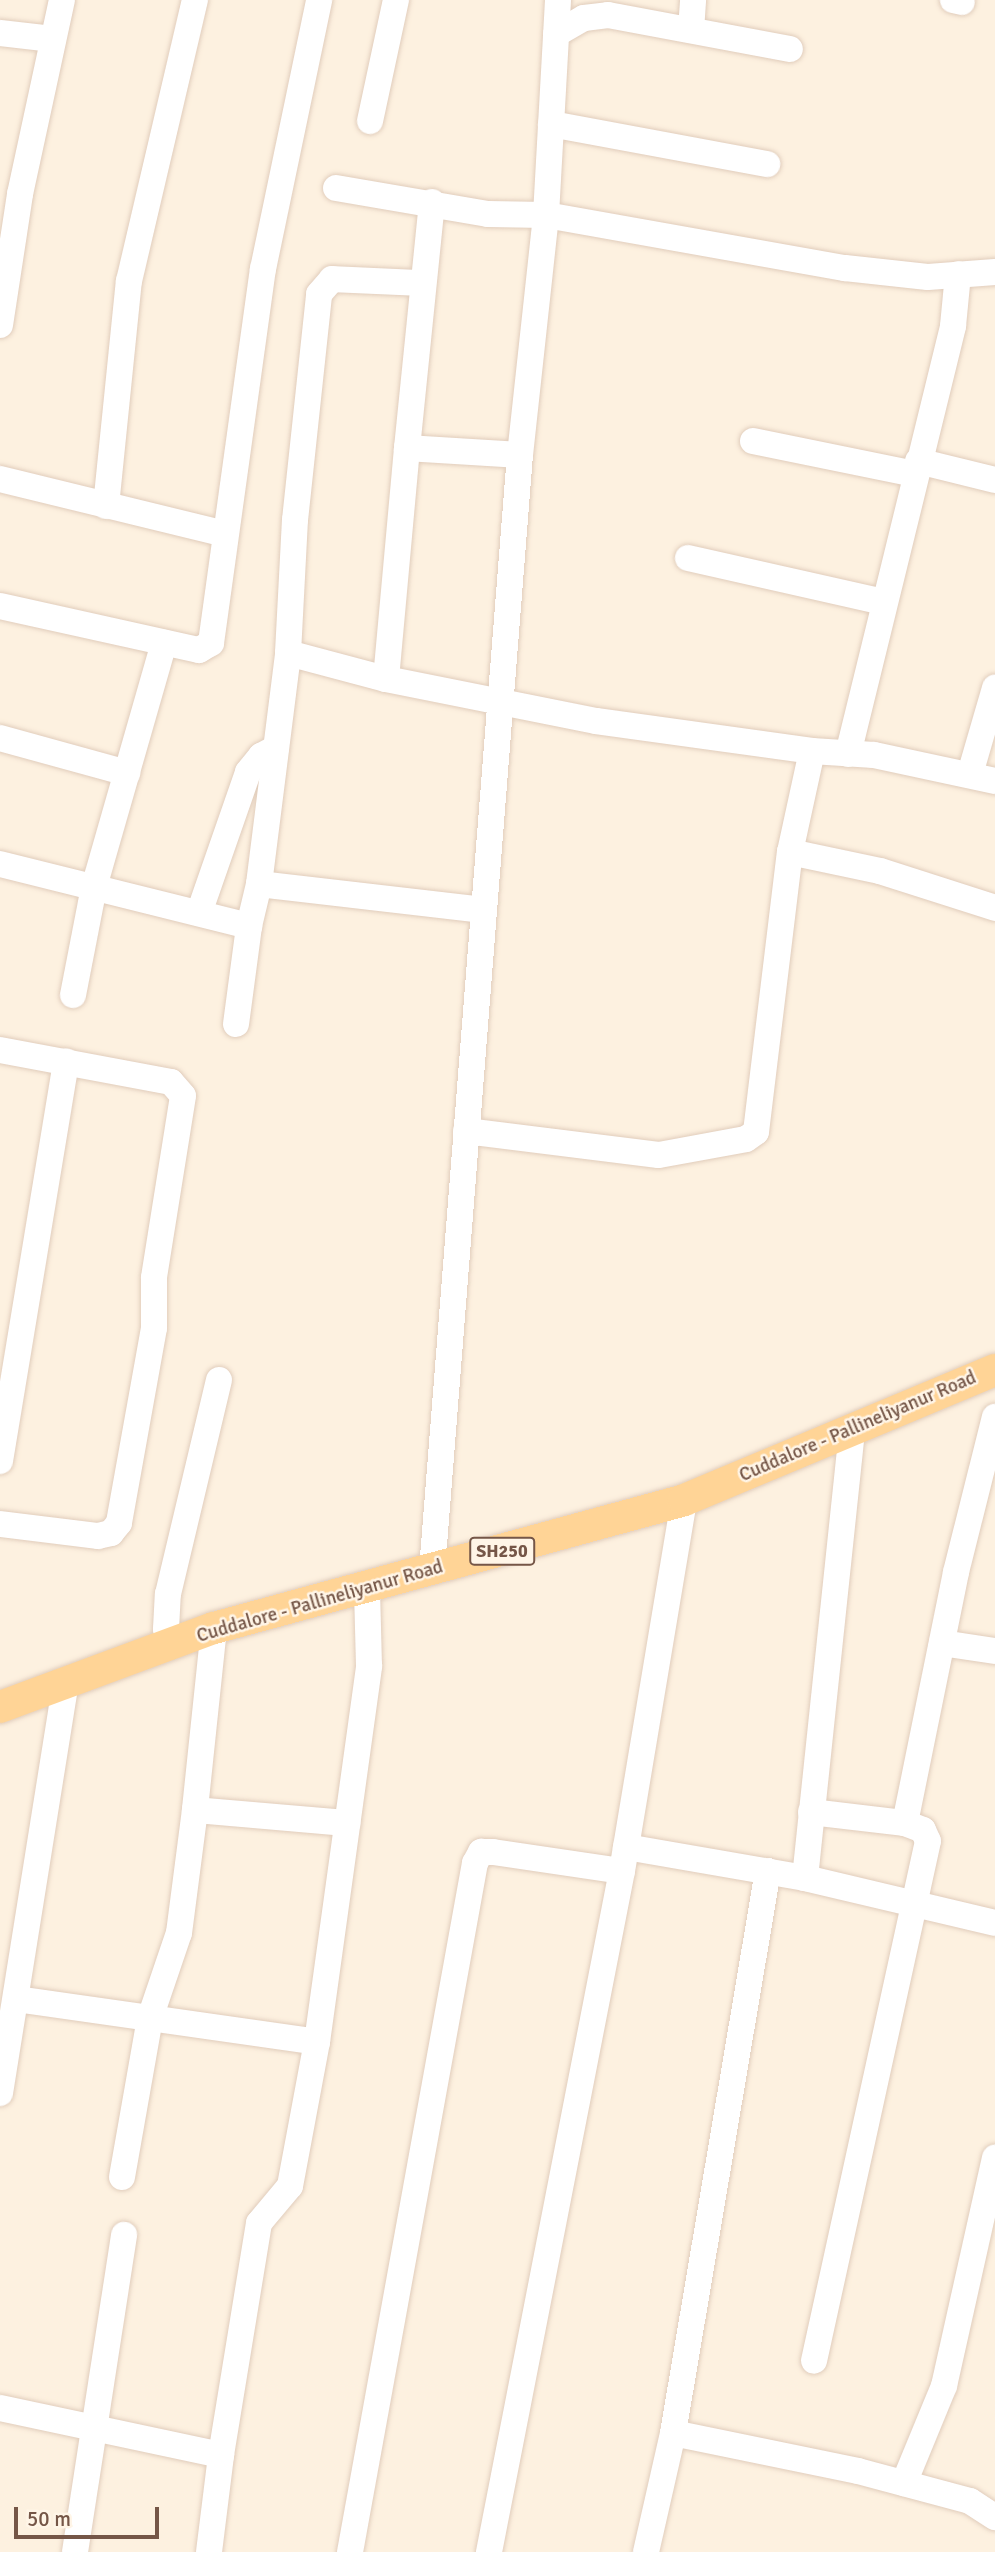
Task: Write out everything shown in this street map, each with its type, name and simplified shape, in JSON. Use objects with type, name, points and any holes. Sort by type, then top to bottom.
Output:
[{"type":"main road","name":"Cuddalore - Pallineliyanur Road","points":[[0,1707],[65,1687],[214,1628],[684,1500],[995,1370]]},
{"type":"street","points":[[0,326],[20,194],[62,0]]},
{"type":"street","points":[[106,506],[129,281],[195,0]]},
{"type":"street","points":[[0,606],[199,650],[211,643],[263,269],[319,0]]},
{"type":"street","points":[[370,121],[396,0]]},
{"type":"street","points":[[432,1570],[499,700],[520,455],[546,215],[558,0]]},
{"type":"street","points":[[691,30],[693,0]]},
{"type":"street","points":[[556,34],[610,7],[691,30],[790,49]]},
{"type":"street","points":[[0,33],[53,39]]},
{"type":"street","points":[[551,124],[767,164]]},
{"type":"street","points":[[335,188],[432,202],[488,214],[546,215],[845,268],[928,277],[995,272]]},
{"type":"street","points":[[386,679],[421,283],[432,202]]},
{"type":"street","points":[[848,754],[916,467],[953,326],[958,274]]},
{"type":"street","points":[[236,1024],[249,926],[259,884],[288,653],[295,520],[318,295],[332,279],[421,283]]},
{"type":"street","points":[[753,441],[995,480]]},
{"type":"street","points":[[407,448],[520,455]]},
{"type":"street","points":[[0,479],[225,534]]},
{"type":"street","points":[[688,558],[884,602]]},
{"type":"street","points":[[73,995],[94,887],[164,643]]},
{"type":"street","points":[[288,653],[386,679],[659,732],[848,754],[982,777],[995,688]]},
{"type":"street","points":[[0,738],[127,773]]},
{"type":"street","points":[[199,913],[248,772],[261,756],[276,748]]},
{"type":"street","points":[[466,1131],[659,1155],[711,1142],[746,1139],[756,1132],[790,852],[812,751]]},
{"type":"street","points":[[790,852],[880,871],[995,908]]},
{"type":"street","points":[[0,864],[249,926]]},
{"type":"street","points":[[259,884],[483,910]]},
{"type":"street","points":[[0,1050],[66,1060],[171,1082],[183,1096],[154,1278],[154,1328],[118,1522],[111,1533],[98,1536],[0,1524]]},
{"type":"street","points":[[0,1461],[66,1060]]},
{"type":"street","points":[[171,1645],[166,1629],[168,1594],[219,1380]]},
{"type":"street","points":[[905,1822],[942,1643],[995,1417]]},
{"type":"street","points":[[804,1878],[852,1430]]},
{"type":"street","points":[[489,2552],[624,1859],[684,1500]]},
{"type":"street","points":[[209,2552],[220,2455],[259,2223],[290,2186],[317,2042],[369,1666],[367,1587]]},
{"type":"street","points":[[122,2177],[150,2018],[179,1933],[214,1628]]},
{"type":"street","points":[[942,1643],[995,1651]]},
{"type":"street","points":[[0,2093],[65,1687]]},
{"type":"street","points":[[195,1810],[348,1823]]},
{"type":"street","points":[[811,1812],[905,1822],[923,1830],[928,1840],[814,2361]]},
{"type":"street","points":[[350,2552],[475,1863],[481,1852],[624,1859],[768,1871],[914,1902],[995,1923]]},
{"type":"street","points":[[646,2552],[673,2433],[768,1871]]},
{"type":"street","points":[[16,1999],[317,2042]]},
{"type":"street","points":[[904,2483],[944,2386],[995,2158]]},
{"type":"street","points":[[75,2552],[124,2235]]},
{"type":"street","points":[[0,2408],[220,2455]]},
{"type":"street","points":[[673,2433],[904,2483],[970,2501],[994,2515]]}]
